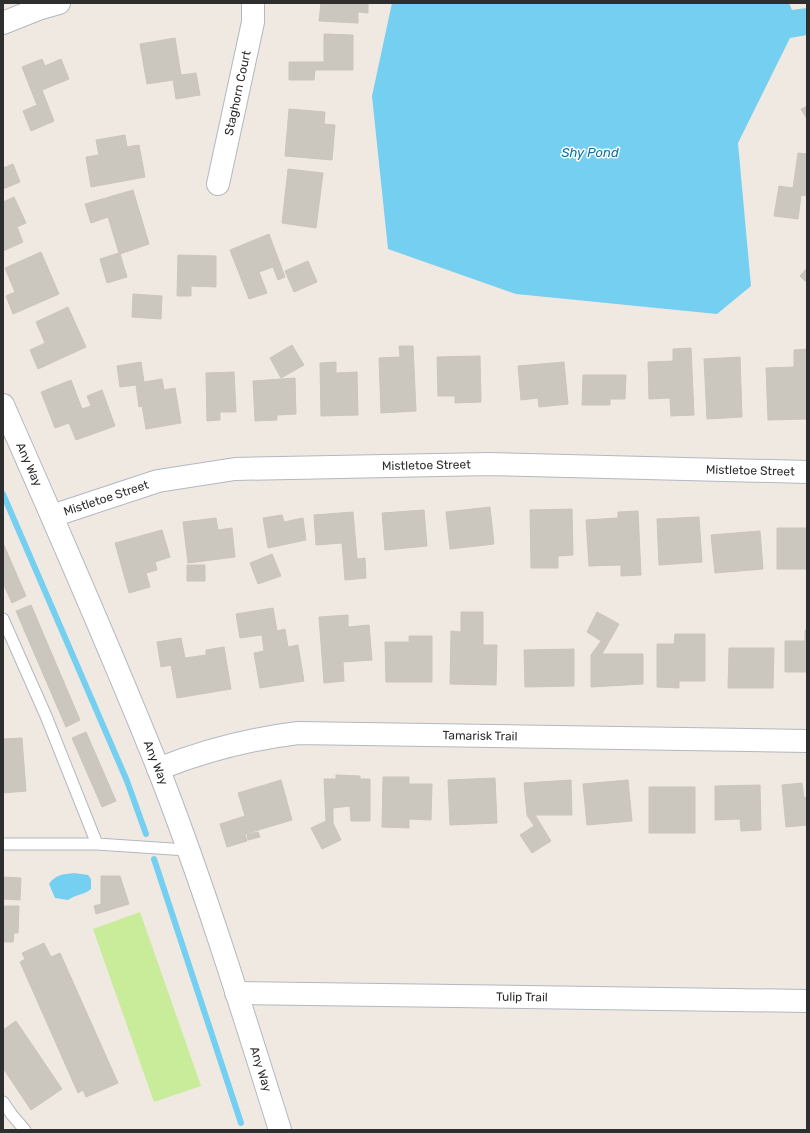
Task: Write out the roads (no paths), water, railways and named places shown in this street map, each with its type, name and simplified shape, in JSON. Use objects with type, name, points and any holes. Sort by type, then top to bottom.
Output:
[{"type":"street","points":[[3,23],[38,9],[59,3]]},
{"type":"street","name":"Staghorn Court","points":[[218,184],[253,22],[253,3]]},
{"type":"street","name":"Any Way","points":[[3,405],[52,516],[158,768],[236,993],[280,1130]]},
{"type":"street","name":"Mistletoe Street","points":[[52,516],[158,481],[235,468],[489,464],[807,472]]},
{"type":"street","name":"Tamarisk Trail","points":[[158,768],[192,755],[225,746],[266,737],[298,733],[807,741]]},
{"type":"street","name":"Tulip Trail","points":[[236,993],[807,1001]]},
{"type":"lane","points":[[3,620],[46,716],[97,844]]},
{"type":"lane","points":[[3,844],[97,844],[187,850]]},
{"type":"lane","points":[[3,1102],[12,1115],[26,1130]]},
{"type":"water","name":"Shy Pond","points":[[392,3],[789,3],[792,10],[807,8],[807,35],[790,38],[738,143],[751,286],[717,314],[516,294],[388,249],[372,96]]},
{"type":"water","points":[[74,873],[88,875],[91,879],[91,889],[68,900],[55,898],[49,884],[60,876]]},
{"type":"waterway","points":[[3,494],[127,781],[146,834]]},
{"type":"waterway","points":[[154,859],[241,1123]]}]
